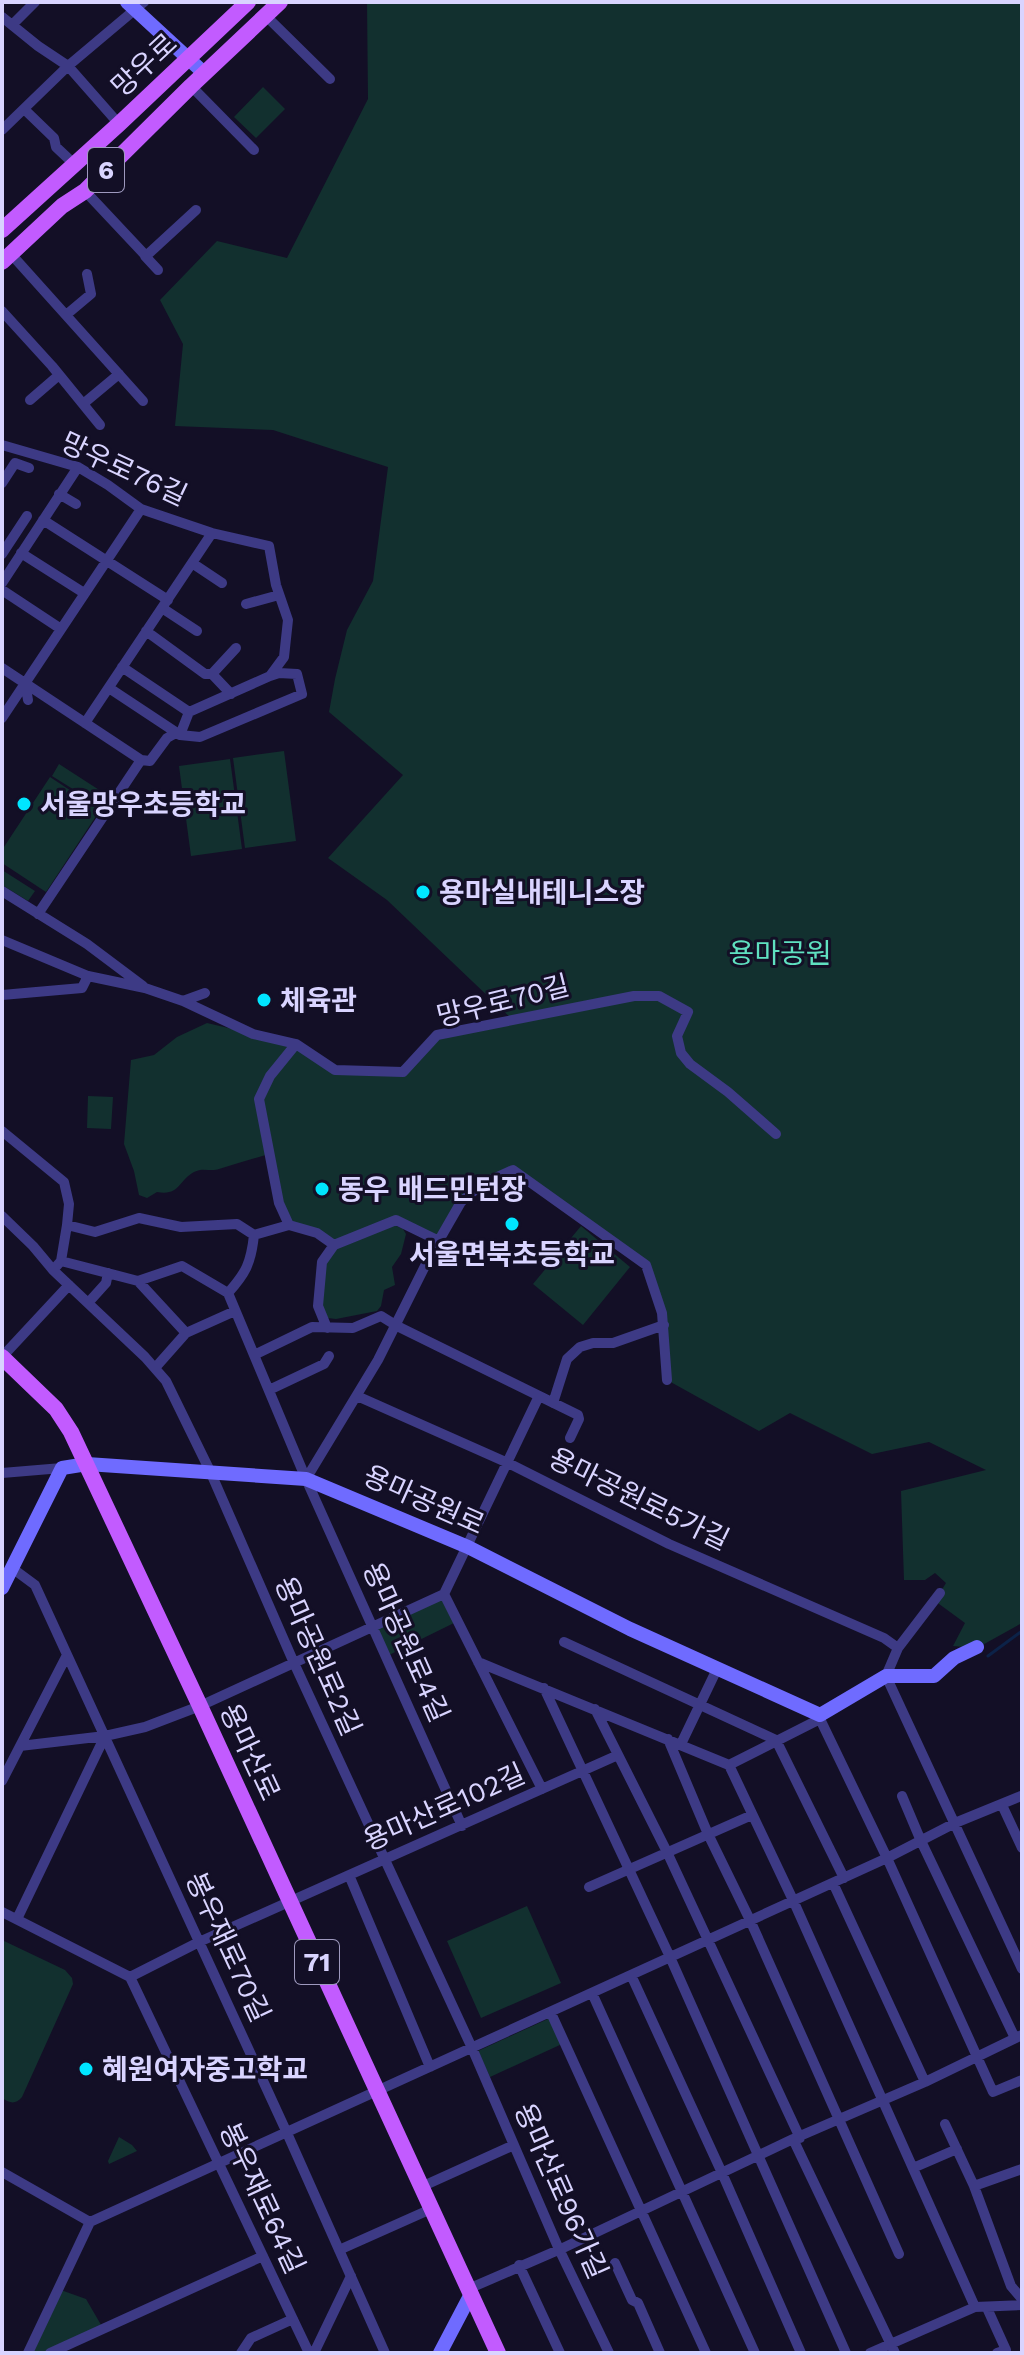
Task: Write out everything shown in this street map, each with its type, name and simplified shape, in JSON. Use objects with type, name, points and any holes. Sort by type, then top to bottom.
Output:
[{"type":"main road","name":"망우로","points":[[2,230],[248,2]]},
{"type":"main road","name":"망우로","points":[[6,258],[62,206],[85,191],[280,2]]},
{"type":"main road","name":"용마산로","points":[[2,1357],[56,1409],[87,1464],[498,2353]]},
{"type":"street","points":[[35,2],[5,21],[68,66],[119,124]]},
{"type":"street","points":[[2,130],[136,4],[204,73]]},
{"type":"street","points":[[266,16],[330,79]]},
{"type":"street","name":"망우로","points":[[191,86],[254,150]]},
{"type":"street","points":[[24,109],[54,138],[56,147],[73,163]]},
{"type":"street","points":[[85,191],[158,270]]},
{"type":"street","points":[[145,256],[196,210]]},
{"type":"street","points":[[6,258],[66,315],[143,401]]},
{"type":"street","points":[[66,315],[91,294],[87,274]]},
{"type":"street","points":[[2,311],[100,425]]},
{"type":"street","points":[[83,404],[119,374]]},
{"type":"street","points":[[30,400],[59,375]]},
{"type":"street","name":"망우로76길","points":[[2,446],[78,467],[141,509],[212,533],[269,546],[279,595],[288,620],[284,657],[270,676]]},
{"type":"street","points":[[2,483],[15,463],[29,468]]},
{"type":"street","points":[[2,583],[78,467]]},
{"type":"street","points":[[59,494],[76,504]]},
{"type":"street","points":[[2,718],[141,509]]},
{"type":"street","points":[[2,554],[27,516]]},
{"type":"street","points":[[43,520],[107,560],[197,631]]},
{"type":"street","points":[[85,723],[212,533]]},
{"type":"street","points":[[21,553],[84,593]]},
{"type":"street","points":[[192,563],[222,583]]},
{"type":"street","points":[[2,590],[61,629]]},
{"type":"street","points":[[246,604],[279,595]]},
{"type":"street","points":[[146,631],[205,674],[212,674],[231,694]]},
{"type":"street","points":[[212,674],[236,648]]},
{"type":"street","points":[[122,667],[189,712]]},
{"type":"street","points":[[2,668],[141,760],[150,761],[165,741],[178,734],[189,712],[270,676],[297,674],[302,694],[200,737],[178,734],[109,688]]},
{"type":"street","points":[[25,682],[28,700]]},
{"type":"street","points":[[38,914],[141,760]]},
{"type":"street","points":[[2,891],[87,944],[145,988]]},
{"type":"street","name":"망우로70길","points":[[2,940],[88,976],[145,988],[183,1001],[253,1034],[296,1044],[335,1070],[403,1072],[437,1035],[634,996],[659,996],[688,1012],[677,1036],[681,1053],[690,1064],[776,1134]]},
{"type":"street","points":[[2,995],[82,988],[88,976]]},
{"type":"street","points":[[183,1001],[205,993]]},
{"type":"street","points":[[289,1225],[279,1203],[259,1099],[270,1076],[296,1044]]},
{"type":"street","points":[[2,1131],[64,1182],[69,1204],[57,1266],[108,1273],[138,1281],[186,1333]]},
{"type":"street","points":[[306,1479],[397,1326],[461,1202],[482,1184],[513,1170],[646,1265],[662,1313],[667,1380]]},
{"type":"street","name":"용마공원로2길","points":[[2,1216],[57,1266],[69,1285],[166,1381],[210,1471],[294,1663],[472,2048]]},
{"type":"street","points":[[67,1225],[95,1232],[139,1218],[181,1227],[237,1224],[254,1235],[289,1225],[317,1233],[334,1245]]},
{"type":"street","points":[[327,1328],[318,1306],[318,1296],[321,1265],[334,1245],[396,1220],[439,1241]]},
{"type":"street","points":[[138,1281],[182,1266],[228,1293],[246,1272],[254,1235]]},
{"type":"street","points":[[88,1303],[106,1283],[108,1273]]},
{"type":"street","name":"용마산로","points":[[2,1357],[69,1285]]},
{"type":"street","name":"용마공원로4길","points":[[228,1293],[306,1479],[462,1826]]},
{"type":"street","points":[[155,1368],[186,1333],[235,1311]]},
{"type":"street","points":[[254,1355],[312,1327],[353,1328],[378,1316],[579,1416],[570,1438]]},
{"type":"street","points":[[553,1403],[567,1359],[580,1347],[593,1343],[613,1343],[664,1325]]},
{"type":"street","points":[[269,1390],[324,1364],[329,1356]]},
{"type":"street","name":"용마공원로5가길","points":[[357,1396],[508,1463],[669,1544],[884,1638],[898,1648]]},
{"type":"street","points":[[20,1746],[105,1736],[145,1727],[200,1706],[444,1594],[539,1396]]},
{"type":"street","name":"용마공원로","points":[[62,1468],[87,1464],[306,1479],[468,1547],[630,1629],[820,1717]]},
{"type":"street","points":[[2,1473],[62,1468]]},
{"type":"street","points":[[2,1588],[62,1468]]},
{"type":"street","name":"봉우재로70길","points":[[12,1568],[35,1585],[385,2353]]},
{"type":"street","points":[[940,1593],[898,1648],[886,1676],[1022,1969]]},
{"type":"street","points":[[444,1594],[542,1789]]},
{"type":"street","points":[[564,1642],[776,1740],[844,1878]]},
{"type":"street","points":[[729,1765],[820,1717],[886,1676],[934,1676],[954,1658],[977,1647]]},
{"type":"street","points":[[2,1781],[67,1655]]},
{"type":"street","points":[[478,1662],[729,1765],[793,1900],[975,2307]]},
{"type":"street","points":[[681,1744],[717,1669]]},
{"type":"street","points":[[544,1688],[670,1957],[846,2353]]},
{"type":"street","points":[[595,1709],[667,1852],[893,2348]]},
{"type":"street","points":[[820,1717],[993,2092],[1022,2080]]},
{"type":"street","points":[[17,1919],[105,1736]]},
{"type":"street","points":[[668,1739],[899,2254]]},
{"type":"street","name":"용마산로102길","points":[[130,1977],[199,1942],[618,1755]]},
{"type":"street","points":[[440,2353],[470,2292],[519,2266],[925,2082],[1019,2036],[921,1841],[902,1796]]},
{"type":"street","points":[[28,2353],[90,2222],[844,1878],[955,1823],[1021,1796]]},
{"type":"street","points":[[1002,1805],[1022,1848]]},
{"type":"street","points":[[589,1887],[752,1815]]},
{"type":"street","points":[[349,1875],[430,2067]]},
{"type":"street","points":[[833,1883],[925,2082]]},
{"type":"street","points":[[2,1912],[130,1977]]},
{"type":"street","points":[[631,1975],[801,2353]]},
{"type":"street","name":"봉우재로64길","points":[[130,1977],[311,2353]]},
{"type":"street","points":[[592,1993],[755,2353]]},
{"type":"street","points":[[551,2013],[706,2353]]},
{"type":"street","name":"용마산로96가길","points":[[472,2048],[609,2353]]},
{"type":"street","points":[[945,2124],[974,2186],[1011,2286],[1022,2299]]},
{"type":"street","points":[[421,2187],[514,2145]]},
{"type":"street","points":[[913,2168],[957,2149]]},
{"type":"street","points":[[974,2186],[1022,2169]]},
{"type":"street","points":[[2,2172],[90,2222]]},
{"type":"street","points":[[339,2250],[431,2209]]},
{"type":"street","points":[[50,2353],[263,2256]]},
{"type":"street","points":[[615,2263],[632,2300],[638,2303],[660,2353]]},
{"type":"street","points":[[519,2266],[560,2353]]},
{"type":"street","points":[[311,2353],[351,2276]]},
{"type":"street","points":[[870,2353],[893,2348],[975,2307],[1022,2305]]},
{"type":"street","points":[[987,2308],[1006,2350],[999,2353]]},
{"type":"street","points":[[241,2353],[251,2338],[293,2319]]},
{"type":"green space","name":"용마공원","points":[[367,2],[1022,2],[1022,1623],[977,1648],[953,1646],[965,1623],[935,1601],[946,1583],[935,1573],[925,1580],[904,1580],[901,1491],[986,1470],[929,1442],[872,1454],[790,1413],[759,1431],[667,1380],[662,1313],[646,1265],[513,1171],[461,1202],[439,1241],[396,1220],[334,1245],[289,1225],[269,1154],[216,1170],[197,1171],[170,1192],[157,1192],[147,1198],[139,1195],[124,1144],[131,1060],[154,1055],[177,1037],[207,1023],[296,1044],[335,1070],[403,1072],[437,1035],[513,1020],[387,900],[328,858],[403,775],[329,712],[347,630],[373,581],[388,467],[273,430],[175,426],[183,344],[160,300],[217,241],[287,258],[368,99]]},
{"type":"green space","points":[[263,87],[285,109],[256,138],[234,117]]},
{"type":"green space","points":[[284,751],[296,841],[245,848],[233,758]]},
{"type":"green space","points":[[230,759],[242,849],[191,856],[179,766]]},
{"type":"green space","points":[[59,764],[107,795],[100,806],[52,776]]},
{"type":"green space","points":[[50,777],[100,810],[46,892],[2,863],[2,850]]},
{"type":"green space","points":[[2,870],[35,891],[28,901],[2,885]]},
{"type":"green space","points":[[88,1096],[113,1097],[111,1129],[87,1128]]},
{"type":"green space","points":[[394,1225],[406,1234],[401,1254],[392,1267],[395,1285],[384,1290],[381,1306],[377,1311],[328,1318],[321,1305],[326,1264],[337,1248]]},
{"type":"green space","points":[[581,1226],[630,1267],[583,1325],[533,1284]]},
{"type":"green space","points":[[443,1595],[456,1622],[387,1656],[374,1628]]},
{"type":"green space","points":[[527,1906],[561,1983],[481,2018],[447,1941]]},
{"type":"green space","points":[[2,1940],[65,1970],[73,1984],[22,2097],[12,2102],[2,2098]]},
{"type":"green space","points":[[550,2018],[562,2044],[490,2077],[478,2051]]},
{"type":"green space","points":[[119,2137],[137,2151],[109,2164],[108,2161]]},
{"type":"green space","points":[[58,2289],[86,2299],[104,2330],[50,2353],[28,2353]]},
{"type":"waterway","points":[[988,1656],[1022,1631]]},
{"type":"place","name":"서울망우초등학교","points":[[24,804]]},
{"type":"place","name":"용마실내테니스장","points":[[423,892]]},
{"type":"place","name":"체육관","points":[[264,1000]]},
{"type":"place","name":"동우 배드민턴장","points":[[322,1189]]},
{"type":"place","name":"서울면북초등학교","points":[[512,1224]]},
{"type":"place","name":"혜원여자중고학교","points":[[86,2069]]}]
